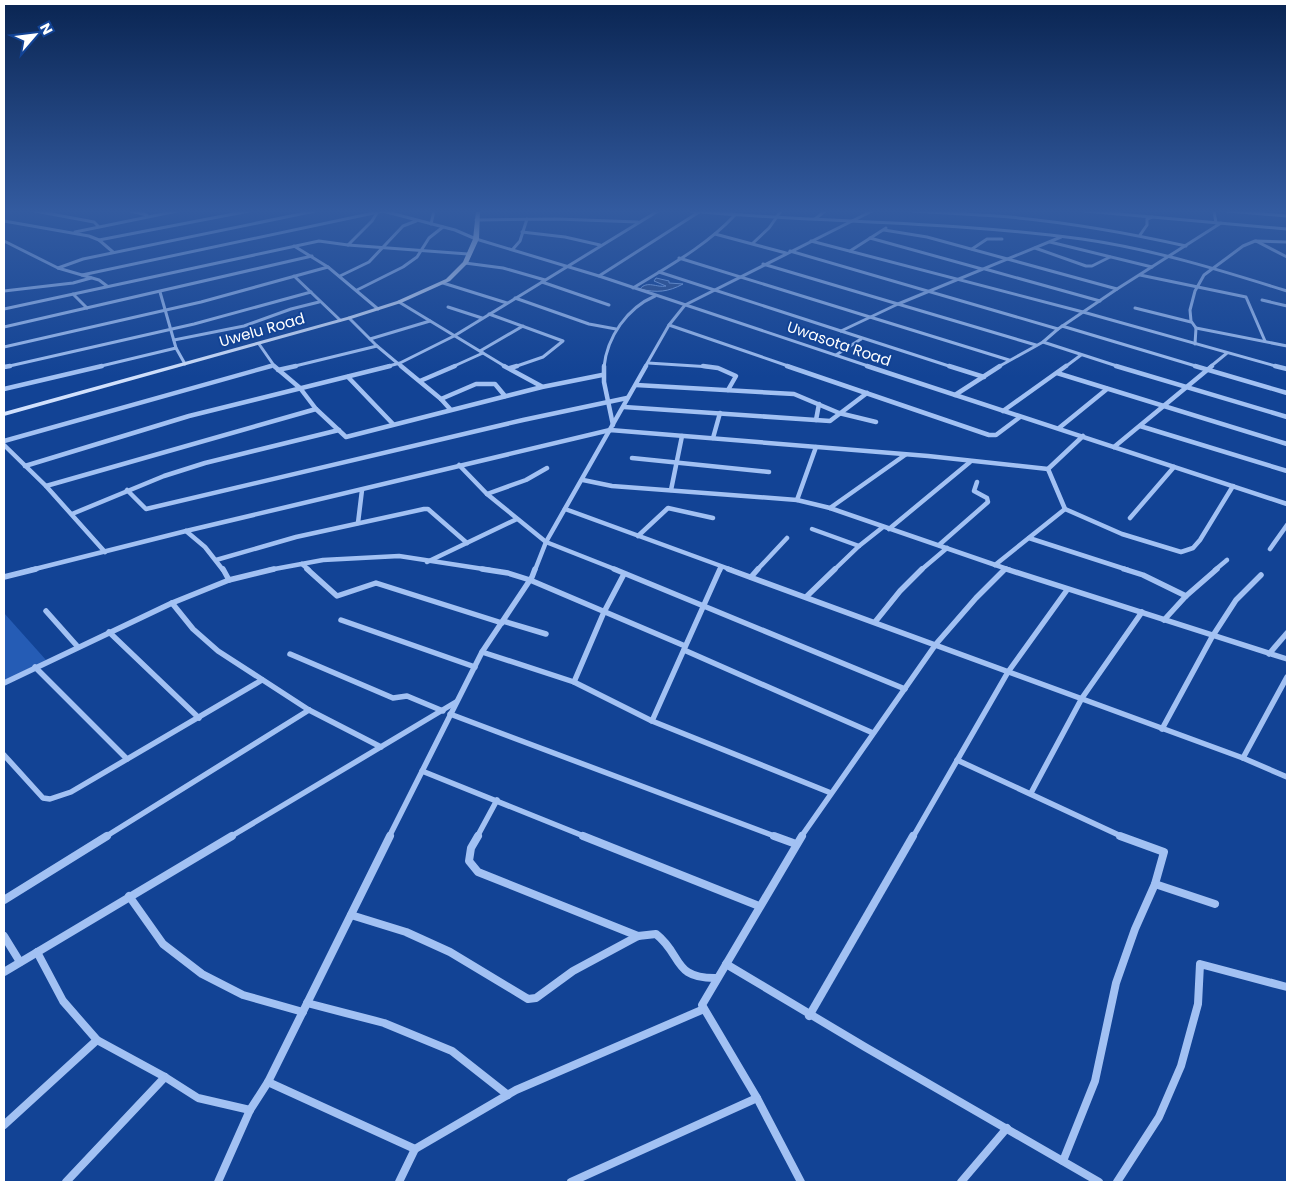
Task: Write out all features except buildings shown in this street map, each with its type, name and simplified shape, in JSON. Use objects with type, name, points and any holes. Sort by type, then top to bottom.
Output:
[{"type":"street","points":[[55,266],[99,280],[108,286]]},
{"type":"street","points":[[82,275],[123,266]]},
{"type":"street","points":[[4,308],[199,266]]},
{"type":"street","points":[[4,327],[268,266]]},
{"type":"street","points":[[340,276],[360,266]]},
{"type":"street","points":[[356,290],[404,266]]},
{"type":"street","name":"Uwelu Road","points":[[4,414],[259,344],[378,309],[443,283],[461,266]]},
{"type":"street","points":[[490,266],[503,268],[543,281],[609,305]]},
{"type":"street","points":[[25,466],[189,416],[400,364],[454,336],[566,266]]},
{"type":"street","name":"Uwasota Road","points":[[568,266],[1287,504]]},
{"type":"street","points":[[599,276],[614,266]]},
{"type":"street","points":[[632,288],[666,266]]},
{"type":"street","points":[[707,266],[1009,360]]},
{"type":"street","points":[[218,1182],[250,1110],[268,1082],[482,652],[530,580],[546,542],[583,480],[669,325],[684,305],[758,266]]},
{"type":"street","points":[[771,266],[1036,345]]},
{"type":"street","points":[[840,266],[1287,392]]},
{"type":"street","points":[[906,266],[1083,312],[1287,369]]},
{"type":"street","points":[[973,266],[1100,301]]},
{"type":"street","points":[[841,332],[870,317],[990,266]]},
{"type":"street","points":[[1035,266],[1117,289]]},
{"type":"street","points":[[1202,266],[1287,291]]},
{"type":"street","points":[[1215,266],[1199,280],[1196,288],[1190,311],[1191,322],[1196,328],[1287,346]]},
{"type":"street","points":[[4,347],[164,310],[328,267],[378,309]]},
{"type":"street","points":[[956,396],[1009,360],[1043,342],[1083,312],[1152,267]]},
{"type":"street","points":[[658,272],[811,320],[861,339],[984,377]]},
{"type":"street","points":[[1140,275],[1246,297],[1265,341]]},
{"type":"street","points":[[294,276],[319,302],[340,320]]},
{"type":"street","points":[[4,290],[73,283],[92,278]]},
{"type":"street","points":[[443,283],[507,303]]},
{"type":"street","points":[[160,292],[176,348],[185,364]]},
{"type":"street","points":[[4,367],[216,319],[311,292]]},
{"type":"street","points":[[73,294],[87,308]]},
{"type":"street","points":[[612,428],[602,376],[604,354],[616,329],[642,301],[656,296]]},
{"type":"street","points":[[515,298],[589,324],[616,329]]},
{"type":"street","points":[[1262,300],[1287,306]]},
{"type":"street","points":[[174,340],[244,326],[291,309],[319,302]]},
{"type":"street","points":[[399,302],[542,387]]},
{"type":"street","points":[[448,307],[482,318]]},
{"type":"street","points":[[1135,308],[1191,322]]},
{"type":"street","points":[[489,314],[563,341],[543,357],[509,368]]},
{"type":"street","points":[[349,318],[377,346],[441,399],[450,409]]},
{"type":"street","points":[[370,339],[430,321]]},
{"type":"street","points":[[669,325],[988,435],[996,435],[1020,417]]},
{"type":"street","points":[[420,381],[481,352],[523,326]]},
{"type":"street","points":[[1195,344],[1196,328]]},
{"type":"street","points":[[836,355],[861,339]]},
{"type":"street","points":[[1043,342],[1186,388],[1287,417]]},
{"type":"street","points":[[259,344],[273,366],[300,388],[316,409],[346,437],[542,387],[602,376]]},
{"type":"street","points":[[278,370],[377,346]]},
{"type":"street","points":[[4,389],[176,348]]},
{"type":"street","points":[[1114,447],[1227,353]]},
{"type":"street","points":[[1003,411],[1081,355]]},
{"type":"street","points":[[648,363],[697,366],[730,372],[736,376],[728,390]]},
{"type":"street","points":[[4,441],[273,366]]},
{"type":"street","points":[[1056,373],[1287,444]]},
{"type":"street","points":[[348,377],[393,424]]},
{"type":"street","points":[[441,399],[482,382],[495,384],[505,396]]},
{"type":"street","points":[[636,384],[794,394],[839,413],[876,422]]},
{"type":"street","points":[[1059,428],[1107,389]]},
{"type":"street","points":[[624,407],[832,420],[867,393]]},
{"type":"street","points":[[128,490],[146,509],[627,398]]},
{"type":"street","points":[[816,420],[819,404]]},
{"type":"street","points":[[46,486],[316,409]]},
{"type":"street","points":[[713,438],[720,413]]},
{"type":"street","points":[[1140,426],[1287,471]]},
{"type":"street","points":[[4,577],[612,428],[1048,469],[1083,436]]},
{"type":"street","points":[[72,514],[164,476],[205,463],[267,450],[339,430]]},
{"type":"street","points":[[671,490],[682,436]]},
{"type":"street","points":[[4,445],[46,486],[105,552]]},
{"type":"street","points":[[797,500],[816,447]]},
{"type":"street","points":[[830,508],[904,455]]},
{"type":"street","points":[[632,458],[768,472]]},
{"type":"street","points":[[806,597],[859,546],[886,528],[970,462]]},
{"type":"street","points":[[459,465],[487,494],[546,542],[703,604],[905,689]]},
{"type":"street","points":[[1130,518],[1174,467]]},
{"type":"street","points":[[487,494],[526,480],[547,468]]},
{"type":"street","points":[[1048,469],[1065,509],[1122,534],[1182,552],[1193,548],[1200,540],[1233,486]]},
{"type":"street","points":[[583,480],[612,486],[797,500],[830,508],[1067,590],[1142,612],[1212,637],[1287,660]]},
{"type":"street","points":[[938,545],[988,502],[987,498],[974,491],[977,482]]},
{"type":"street","points":[[358,523],[362,490]]},
{"type":"street","points":[[638,536],[668,508],[713,518]]},
{"type":"street","points":[[216,560],[275,542],[428,509],[467,543]]},
{"type":"street","points":[[565,509],[1082,698],[1243,758],[1287,777]]},
{"type":"street","points":[[995,565],[1065,509]]},
{"type":"street","points":[[427,562],[517,519]]},
{"type":"street","points":[[1270,550],[1287,525]]},
{"type":"street","points":[[812,529],[859,546]]},
{"type":"street","points":[[186,531],[203,543],[229,580]]},
{"type":"street","points":[[751,578],[787,538]]},
{"type":"street","points":[[1029,538],[1143,575],[1186,596]]},
{"type":"street","points":[[875,622],[894,596],[916,573],[947,548]]},
{"type":"street","points":[[4,684],[109,632],[172,603],[229,580],[302,564],[399,556],[508,574],[530,580],[872,733]]},
{"type":"street","points":[[1164,620],[1186,596],[1227,560]]},
{"type":"street","points":[[302,564],[337,596],[350,593],[367,584],[376,583],[546,634]]},
{"type":"street","points":[[652,721],[721,567]]},
{"type":"street","points":[[801,1182],[757,1098],[704,1010],[702,1005],[704,998],[796,844],[872,733],[936,644],[976,598],[1005,569]]},
{"type":"street","points":[[574,682],[604,612],[624,574]]},
{"type":"street","points":[[1162,728],[1212,637],[1239,596],[1261,575]]},
{"type":"street","points":[[809,1016],[1008,672],[1067,590]]},
{"type":"street","points":[[172,603],[193,629],[218,651],[310,710],[381,747]]},
{"type":"street","points":[[46,611],[78,647]]},
{"type":"street","points":[[1031,793],[1082,698],[1142,612]]},
{"type":"street","points":[[340,620],[475,667]]},
{"type":"street","points":[[109,632],[199,718]]},
{"type":"street","points":[[1269,654],[1287,633]]},
{"type":"street","points":[[482,652],[574,682],[652,721],[831,793]]},
{"type":"street","points":[[290,654],[393,698],[407,696],[443,711]]},
{"type":"street","points":[[35,667],[127,759]]},
{"type":"street","points":[[1243,758],[1287,676]]},
{"type":"street","points":[[4,755],[43,798],[50,799],[71,792],[262,680]]},
{"type":"street","points":[[4,972],[457,701]]},
{"type":"street","points":[[4,900],[310,710]]},
{"type":"street","points":[[450,714],[796,844]]},
{"type":"street","points":[[958,760],[1121,836],[1164,852],[1156,884],[1135,929],[1116,983],[1095,1081],[1063,1161]]},
{"type":"street","points":[[422,771],[759,906]]},
{"type":"street","points":[[497,800],[471,848],[469,861],[478,872],[638,936]]},
{"type":"street","points":[[1156,884],[1215,904]]},
{"type":"street","points":[[129,896],[163,944],[202,974],[243,995],[303,1012]]},
{"type":"street","points":[[351,915],[406,932],[450,952],[528,999],[536,998],[573,971],[638,936],[658,934],[680,966],[689,974],[699,979],[717,978]]},
{"type":"street","points":[[4,936],[20,962]]},
{"type":"street","points":[[37,952],[63,1001],[97,1040],[165,1077],[198,1098],[250,1110]]},
{"type":"street","points":[[726,964],[809,1016],[1007,1128],[1098,1182]]},
{"type":"street","points":[[1117,1182],[1159,1117],[1181,1066],[1198,1004],[1200,964],[1287,987]]},
{"type":"street","points":[[307,1002],[384,1023],[452,1051],[508,1096]]},
{"type":"street","points":[[398,1182],[415,1149],[508,1096],[704,1010]]},
{"type":"street","points":[[4,1124],[97,1040]]},
{"type":"street","points":[[66,1182],[165,1077]]},
{"type":"street","points":[[268,1082],[415,1149]]},
{"type":"street","points":[[571,1182],[757,1098]]},
{"type":"street","points":[[961,1182],[1007,1128]]},
{"type":"shaded area","points":[[656,278],[669,281],[669,283],[683,284],[662,291],[640,289],[646,285],[666,286],[654,281]]},
{"type":"shaded area","points":[[4,613],[46,660],[4,681]]}]
